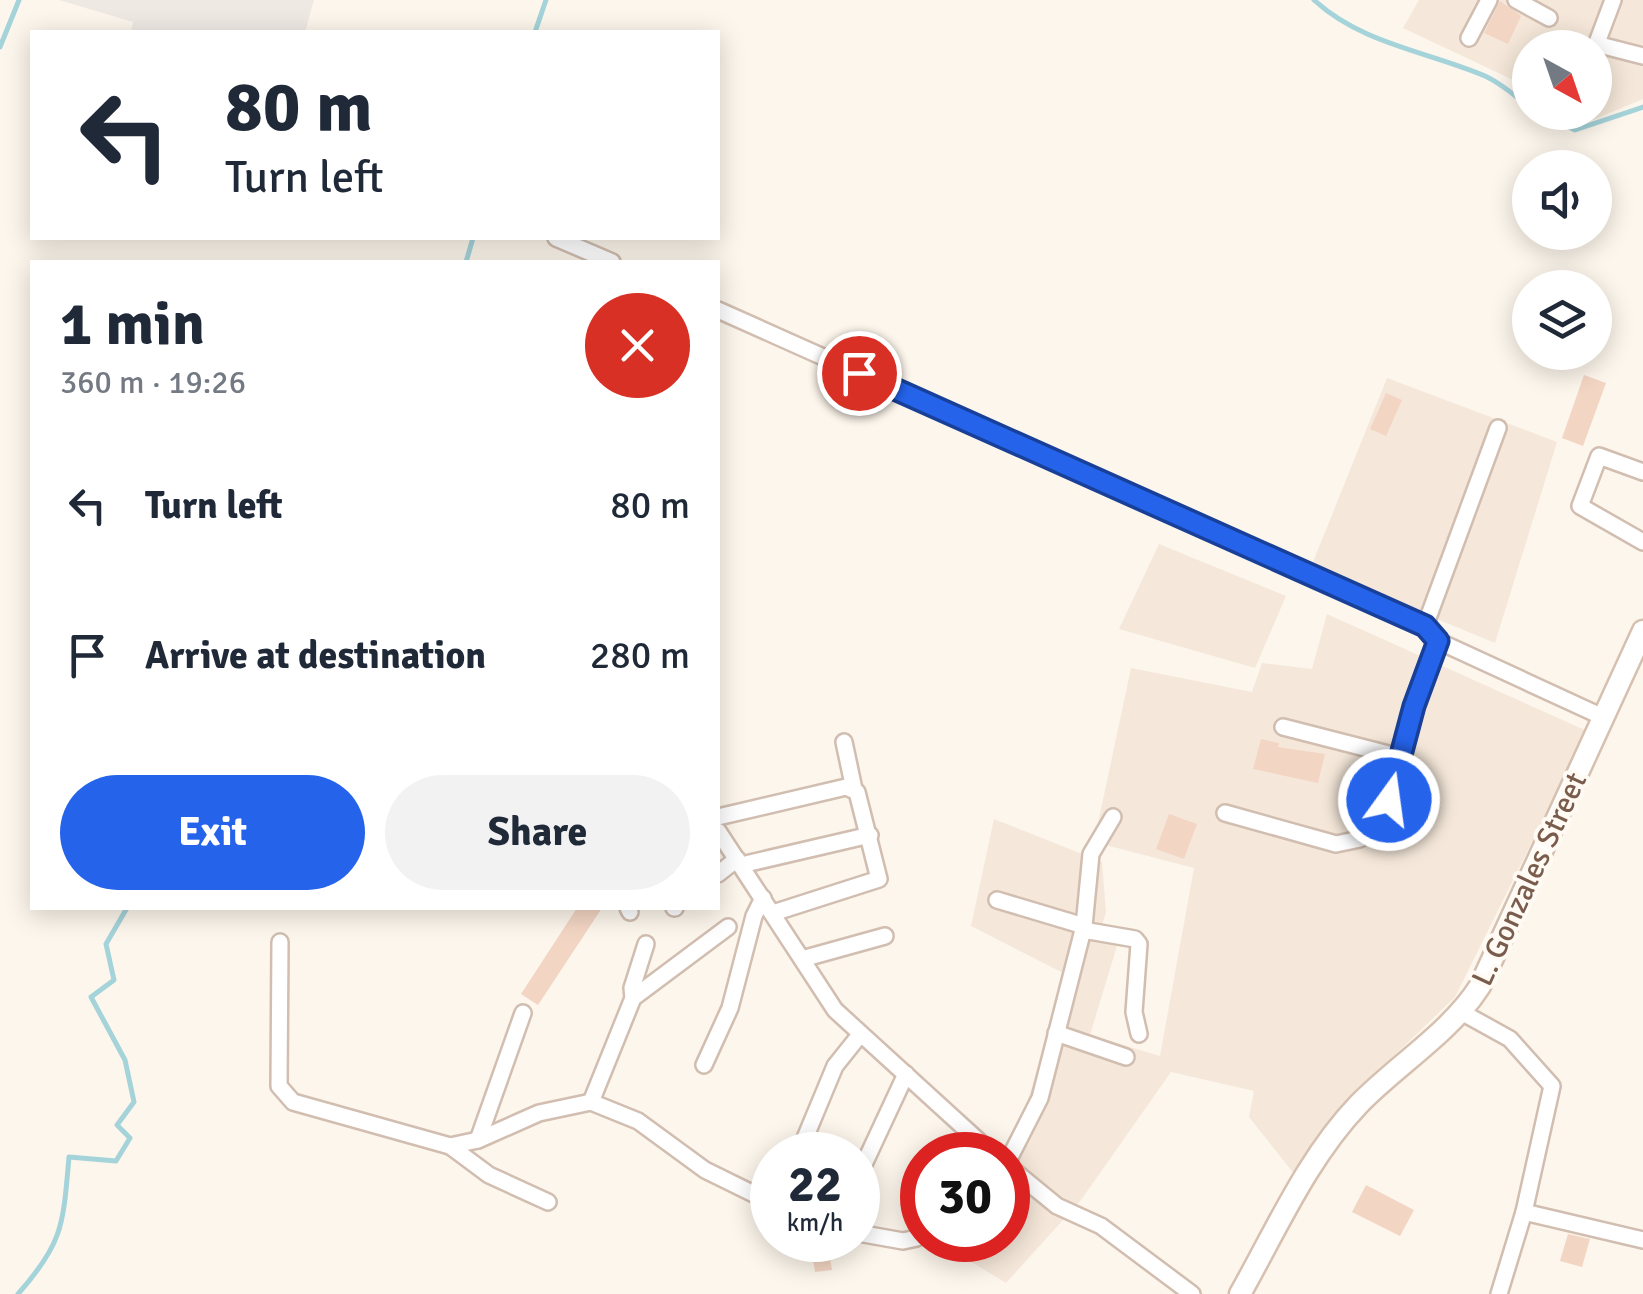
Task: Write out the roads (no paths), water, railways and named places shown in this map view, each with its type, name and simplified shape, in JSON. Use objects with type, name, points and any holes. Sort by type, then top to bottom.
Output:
[{"type":"street","points":[[1469,38],[1489,0]]},
{"type":"street","points":[[1516,0],[1549,18]]},
{"type":"street","points":[[1602,30],[1613,0]]},
{"type":"street","points":[[1612,49],[1643,56]]},
{"type":"street","points":[[561,240],[607,260]]},
{"type":"street","points":[[720,311],[1425,626],[1438,641],[1605,718]]},
{"type":"street","points":[[1425,626],[1498,428]]},
{"type":"street","points":[[1643,472],[1599,456],[1580,506],[1643,542]]},
{"type":"street","name":"L. Gonzales Street","points":[[1240,1294],[1318,1156],[1357,1106],[1463,1013],[1480,986],[1643,631]]},
{"type":"street","points":[[1225,814],[1336,844],[1353,844],[1368,832],[1389,800],[1438,641]]},
{"type":"street","points":[[1283,726],[1400,756]]},
{"type":"street","points":[[772,913],[876,882],[880,870],[854,789],[844,742]]},
{"type":"street","points":[[720,817],[854,789]]},
{"type":"street","points":[[1023,1132],[1040,1098],[1084,928],[1091,854],[1113,817]]},
{"type":"street","points":[[720,834],[835,1010],[966,1132]]},
{"type":"street","points":[[720,873],[739,862],[870,835]]},
{"type":"street","points":[[704,1065],[730,1008],[754,916],[763,898]]},
{"type":"street","points":[[996,900],[1084,928],[1135,939],[1140,944],[1134,1012],[1139,1034]]},
{"type":"street","points":[[591,1102],[634,998],[728,928]]},
{"type":"street","points":[[802,959],[885,936]]},
{"type":"street","points":[[280,942],[280,1086],[293,1102],[450,1146],[489,1174],[548,1202]]},
{"type":"street","points":[[634,998],[632,988],[646,944]]},
{"type":"street","points":[[478,1140],[523,1013]]},
{"type":"street","points":[[1463,1013],[1510,1039],[1552,1086],[1524,1212],[1499,1294]]},
{"type":"street","points":[[1056,1033],[1126,1057]]},
{"type":"street","points":[[808,1132],[835,1066],[860,1036]]},
{"type":"street","points":[[879,1132],[906,1074]]},
{"type":"street","points":[[450,1146],[478,1140],[539,1113],[591,1102],[638,1121],[705,1170],[750,1192]]},
{"type":"street","points":[[1030,1182],[1057,1206],[1101,1226],[1192,1294]]},
{"type":"street","points":[[1524,1212],[1643,1240]]},
{"type":"waterway","points":[[0,47],[19,0]]},
{"type":"waterway","points":[[536,30],[546,0]]},
{"type":"waterway","points":[[1314,0],[1374,37],[1463,67],[1512,93]]},
{"type":"waterway","points":[[1612,117],[1643,107]]},
{"type":"waterway","points":[[467,260],[472,240]]},
{"type":"waterway","points":[[18,1294],[45,1260],[59,1231],[69,1157],[116,1161],[130,1138],[117,1125],[134,1102],[125,1060],[91,997],[114,980],[106,944],[126,910]]}]
